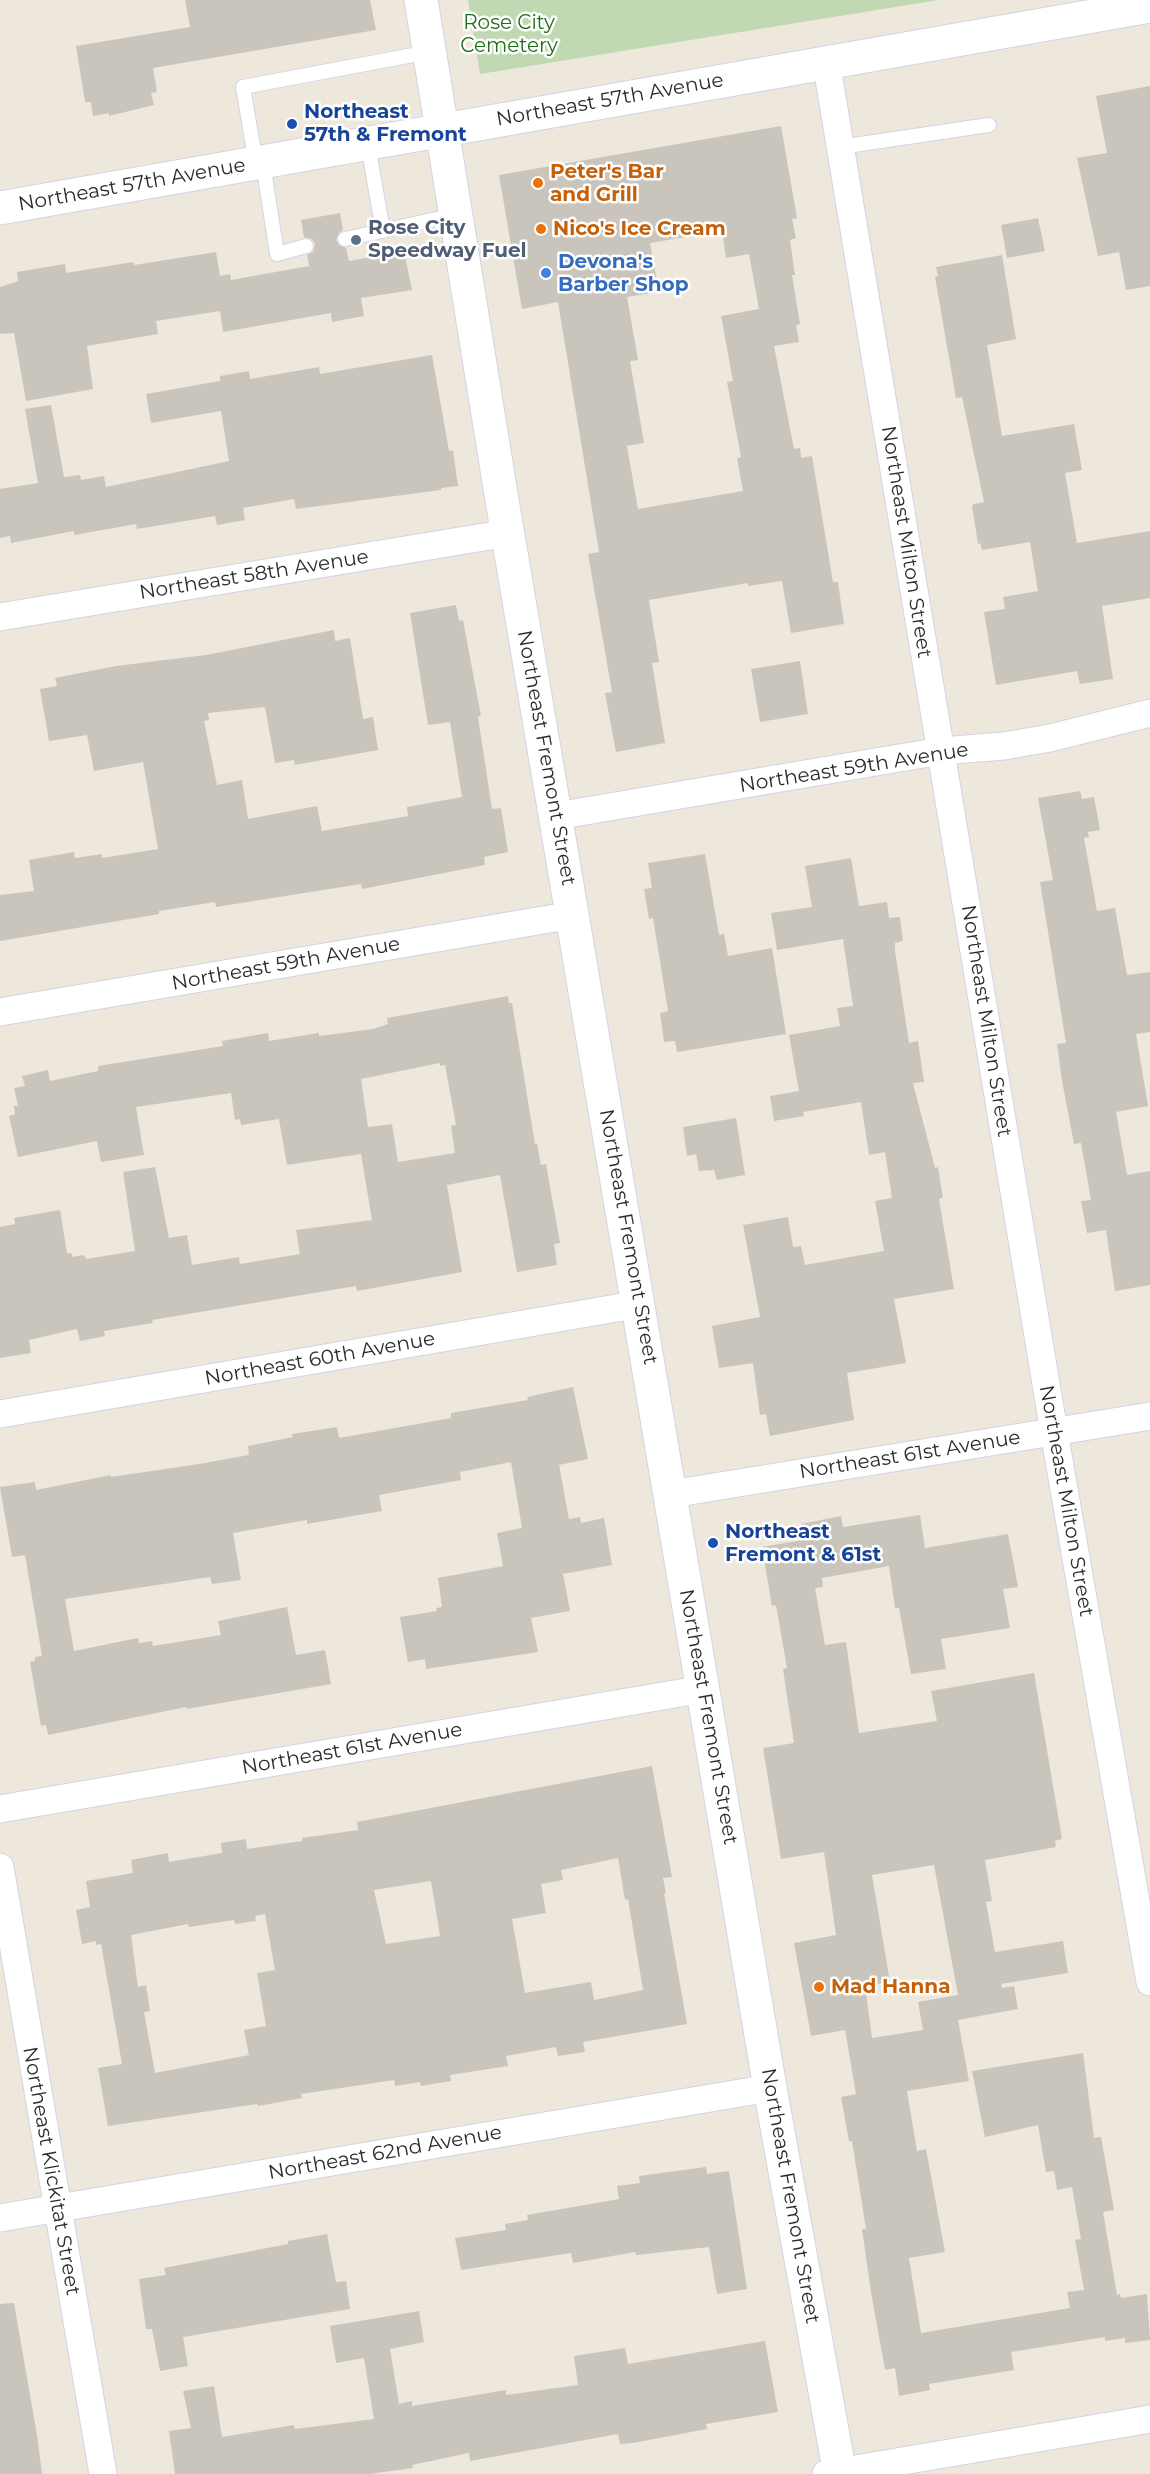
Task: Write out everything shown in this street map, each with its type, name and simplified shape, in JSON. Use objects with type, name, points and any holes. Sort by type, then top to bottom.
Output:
[{"type":"main road","name":"Northeast Fremont Street","points":[[421,0],[508,533],[640,1304],[835,2473]]},
{"type":"main road","name":"Northeast 57th Avenue","points":[[0,208],[368,145],[826,61],[1150,6]]},
{"type":"street","name":"Northeast Milton Street","points":[[826,61],[1054,1432],[1150,1982]]},
{"type":"street","name":"Northeast 58th Avenue","points":[[0,616],[508,533]]},
{"type":"street","name":"Northeast 59th Avenue","points":[[556,816],[941,751],[1004,746],[1050,738],[1150,713]]},
{"type":"street","name":"Northeast 59th Avenue","points":[[0,1012],[573,915]]},
{"type":"street","name":"Northeast 60th Avenue","points":[[0,1414],[640,1304]]},
{"type":"street","name":"Northeast 61st Avenue","points":[[671,1494],[1150,1416]]},
{"type":"street","name":"Northeast 61st Avenue","points":[[0,1809],[704,1689]]},
{"type":"street","name":"Northeast Klickitat Street","points":[[0,1867],[103,2474]]},
{"type":"street","name":"Northeast 62nd Avenue","points":[[0,2218],[771,2088]]},
{"type":"street","points":[[835,2473],[1150,2419]]},
{"type":"lane","points":[[306,246],[277,254],[243,87],[429,52]]},
{"type":"lane","points":[[840,147],[989,125]]},
{"type":"lane","points":[[368,145],[383,231]]},
{"type":"lane","points":[[345,239],[455,215]]},
{"type":"green space","name":"Rose City Cemetery","points":[[468,0],[939,0],[480,74]]},
{"type":"building","points":[[185,0],[370,0],[376,30],[153,68],[157,92],[151,93],[154,105],[109,116],[109,113],[93,116],[91,102],[85,102],[76,46],[190,27]]},
{"type":"building","points":[[1150,86],[1150,286],[1126,290],[1119,252],[1098,256],[1077,158],[1107,153],[1096,96]]},
{"type":"building","points":[[781,126],[797,218],[792,219],[796,238],[790,240],[795,275],[792,275],[800,324],[796,325],[799,342],[774,346],[794,449],[800,448],[801,458],[812,456],[833,582],[838,582],[844,624],[791,633],[782,581],[748,586],[748,583],[649,600],[659,662],[652,663],[665,743],[616,752],[605,693],[612,692],[588,554],[599,552],[558,302],[522,309],[499,175]],"holes":[[[722,231],[726,258],[749,254],[759,309],[721,316],[733,381],[727,382],[741,457],[737,458],[743,491],[638,509],[627,446],[644,443],[630,361],[638,360],[627,297],[659,292],[650,243]]]},
{"type":"building","points":[[340,213],[343,230],[336,240],[339,245],[346,248],[349,261],[404,251],[412,290],[361,298],[364,316],[332,322],[331,313],[223,332],[220,311],[156,321],[158,334],[87,346],[93,389],[26,401],[14,333],[0,334],[0,287],[18,281],[17,272],[65,264],[66,273],[216,252],[220,276],[230,274],[231,280],[309,266],[307,255],[313,252],[315,244],[312,239],[304,237],[301,220]]},
{"type":"building","points":[[1038,218],[1045,251],[1007,258],[1001,225]]},
{"type":"building","points":[[1002,255],[1016,339],[987,345],[1002,436],[1074,424],[1082,470],[1065,473],[1077,543],[1150,531],[1150,598],[1102,606],[1113,679],[1080,684],[1077,671],[996,685],[984,612],[1005,609],[1003,597],[1038,591],[1030,542],[982,550],[980,543],[978,544],[972,506],[984,502],[962,397],[956,398],[935,277],[938,276],[936,267]]},
{"type":"building","points":[[432,355],[449,451],[453,451],[458,486],[296,509],[294,499],[243,508],[245,520],[217,525],[215,516],[137,529],[136,524],[74,535],[74,531],[11,543],[10,536],[0,538],[0,489],[38,483],[25,409],[51,405],[64,477],[80,475],[81,480],[104,476],[106,487],[229,461],[221,411],[151,423],[146,394],[220,381],[220,376],[249,371],[250,379],[319,367],[320,374]]},
{"type":"building","points":[[456,605],[459,621],[463,620],[481,716],[478,717],[492,809],[501,808],[508,852],[484,857],[485,865],[362,889],[361,884],[216,907],[215,902],[159,911],[159,914],[0,941],[0,895],[34,891],[29,860],[74,852],[75,858],[102,854],[102,858],[158,849],[143,762],[94,771],[87,735],[49,741],[40,689],[57,686],[55,678],[116,666],[206,655],[334,630],[335,641],[350,638],[363,719],[373,717],[378,750],[295,765],[294,760],[275,763],[265,707],[208,713],[209,720],[204,721],[217,785],[242,780],[248,819],[317,806],[322,831],[408,816],[407,807],[462,797],[450,722],[428,725],[410,613]]},
{"type":"building","points":[[800,661],[808,714],[760,722],[751,669]]},
{"type":"building","points":[[1080,791],[1082,799],[1094,797],[1100,830],[1088,832],[1089,837],[1084,838],[1097,911],[1115,908],[1127,975],[1150,972],[1150,1032],[1136,1034],[1148,1106],[1116,1112],[1127,1175],[1150,1171],[1150,1285],[1115,1291],[1106,1230],[1087,1233],[1081,1201],[1091,1200],[1081,1143],[1074,1144],[1062,1081],[1057,1044],[1066,1043],[1040,882],[1053,880],[1038,798]]},
{"type":"building","points":[[705,854],[719,935],[724,934],[728,956],[772,948],[786,1034],[677,1052],[675,1041],[664,1042],[660,1013],[668,1011],[653,918],[649,919],[644,889],[652,888],[648,863]]},
{"type":"building","points":[[851,858],[859,906],[887,902],[889,918],[900,917],[903,941],[895,943],[895,951],[909,1043],[918,1041],[924,1082],[913,1083],[935,1168],[938,1167],[943,1198],[939,1199],[954,1289],[894,1299],[906,1363],[847,1373],[854,1420],[770,1436],[766,1414],[760,1415],[753,1363],[719,1368],[712,1326],[760,1317],[743,1225],[788,1217],[793,1247],[801,1246],[805,1265],[884,1251],[875,1201],[892,1198],[885,1152],[869,1155],[861,1102],[803,1112],[804,1116],[774,1121],[770,1096],[799,1091],[789,1035],[840,1026],[837,1008],[853,1006],[843,939],[777,950],[771,913],[812,907],[805,866]]},
{"type":"building","points":[[508,996],[509,1003],[512,1003],[535,1144],[537,1144],[541,1165],[546,1164],[560,1243],[554,1244],[557,1265],[517,1272],[500,1175],[447,1185],[462,1272],[357,1291],[356,1286],[152,1320],[153,1323],[104,1331],[105,1336],[80,1341],[77,1329],[29,1340],[31,1353],[0,1358],[0,1227],[15,1224],[14,1218],[60,1210],[67,1253],[71,1253],[73,1257],[84,1255],[86,1259],[135,1251],[123,1172],[155,1167],[169,1238],[187,1235],[192,1265],[239,1257],[240,1264],[300,1254],[296,1230],[372,1220],[361,1154],[287,1165],[279,1119],[241,1125],[240,1119],[235,1120],[231,1093],[136,1107],[144,1155],[101,1162],[97,1141],[18,1157],[9,1116],[15,1114],[14,1106],[18,1106],[14,1088],[25,1086],[22,1076],[48,1070],[50,1081],[98,1071],[98,1066],[223,1046],[222,1041],[268,1033],[269,1041],[319,1033],[319,1036],[373,1029],[388,1024],[387,1018]],"holes":[[[440,1063],[440,1066],[445,1065],[456,1125],[451,1126],[455,1153],[398,1162],[392,1124],[368,1127],[361,1079]]]},
{"type":"building","points":[[736,1118],[745,1175],[717,1180],[714,1170],[699,1171],[696,1154],[687,1156],[683,1127]]},
{"type":"building","points":[[573,1387],[588,1459],[559,1465],[569,1519],[580,1517],[581,1523],[604,1518],[612,1565],[563,1574],[570,1611],[531,1618],[538,1652],[426,1669],[425,1659],[408,1662],[400,1617],[437,1611],[436,1608],[442,1607],[438,1578],[503,1566],[497,1533],[522,1528],[511,1462],[460,1472],[461,1480],[379,1495],[382,1511],[307,1524],[307,1520],[233,1533],[241,1580],[212,1584],[210,1577],[65,1599],[74,1651],[138,1638],[139,1643],[152,1641],[153,1646],[221,1635],[218,1621],[287,1607],[296,1655],[325,1650],[331,1684],[187,1709],[186,1707],[48,1735],[46,1725],[41,1726],[30,1662],[35,1661],[35,1657],[42,1656],[25,1555],[12,1557],[0,1487],[35,1482],[36,1490],[111,1475],[111,1477],[199,1464],[249,1455],[248,1446],[293,1437],[292,1434],[337,1427],[339,1438],[451,1418],[451,1413],[528,1400],[527,1397]]},
{"type":"building","points":[[920,1515],[925,1548],[1008,1534],[1018,1587],[1003,1589],[1010,1628],[941,1639],[946,1669],[911,1674],[899,1608],[895,1608],[889,1566],[822,1578],[823,1587],[815,1588],[825,1645],[846,1642],[859,1733],[937,1721],[931,1691],[1034,1673],[1062,1839],[1055,1841],[1056,1847],[985,1860],[992,1901],[986,1902],[995,1952],[1063,1941],[1068,1973],[1001,1984],[1002,1988],[1014,1986],[1018,2009],[958,2020],[969,2081],[907,2091],[917,2151],[926,2149],[945,2252],[909,2258],[921,2333],[1070,2308],[1067,2292],[1084,2290],[1075,2240],[1081,2239],[1072,2187],[1057,2190],[1054,2171],[1046,2172],[1038,2125],[985,2137],[972,2071],[1083,2053],[1094,2138],[1101,2137],[1114,2210],[1103,2212],[1117,2295],[1120,2294],[1121,2298],[1147,2294],[1150,2340],[1125,2343],[1125,2338],[1105,2341],[1105,2337],[1011,2352],[1014,2370],[929,2384],[930,2390],[899,2396],[895,2368],[885,2370],[871,2292],[862,2229],[866,2229],[852,2141],[849,2141],[841,2097],[856,2094],[845,2030],[811,2036],[794,1943],[836,1935],[824,1852],[781,1859],[763,1748],[794,1743],[783,1669],[787,1668],[776,1605],[772,1606],[762,1547],[803,1540],[801,1524],[841,1516],[843,1527]],"holes":[[[934,1865],[958,1995],[918,2002],[923,2030],[872,2038],[865,1986],[890,1982],[872,1875]]]},
{"type":"building","points":[[652,1766],[672,1877],[663,1878],[666,1893],[664,1893],[687,2024],[583,2042],[585,2052],[558,2056],[556,2047],[506,2056],[508,2066],[450,2075],[451,2081],[421,2086],[420,2082],[395,2086],[394,2080],[301,2094],[302,2098],[258,2106],[257,2104],[108,2126],[98,2068],[122,2064],[101,1944],[96,1945],[96,1941],[82,1944],[76,1910],[90,1907],[86,1881],[133,1873],[131,1860],[168,1853],[169,1862],[222,1853],[221,1843],[246,1839],[247,1849],[302,1841],[302,1838],[358,1830],[357,1822]],"holes":[[[618,1858],[625,1900],[628,1899],[643,1990],[594,2000],[591,1982],[525,1993],[512,1919],[546,1913],[541,1884],[563,1880],[561,1870]],[[431,1881],[440,1936],[386,1944],[374,1890]],[[265,1914],[275,1970],[257,1973],[266,2026],[244,2030],[249,2055],[155,2073],[144,2012],[150,2011],[146,1985],[138,1987],[131,1935],[188,1924],[189,1927],[234,1920],[235,1924],[256,1921],[255,1916]]]},
{"type":"building","points":[[706,2167],[707,2174],[729,2171],[747,2289],[717,2294],[709,2247],[636,2255],[635,2252],[573,2263],[571,2253],[461,2270],[455,2238],[506,2230],[505,2224],[528,2220],[527,2215],[619,2199],[617,2186],[640,2183],[639,2176]]},
{"type":"building","points":[[327,2234],[336,2282],[346,2281],[350,2309],[183,2337],[188,2366],[160,2371],[152,2329],[146,2329],[139,2279],[166,2275],[164,2268],[288,2244],[288,2241]]},
{"type":"building","points":[[14,2303],[42,2474],[0,2474],[0,2304]]},
{"type":"building","points":[[419,2311],[424,2342],[390,2349],[399,2404],[412,2401],[412,2406],[506,2390],[506,2395],[578,2385],[574,2356],[625,2348],[628,2364],[765,2341],[778,2412],[706,2424],[707,2429],[633,2443],[620,2444],[618,2434],[470,2461],[469,2453],[412,2465],[413,2468],[370,2474],[175,2474],[169,2431],[191,2428],[183,2391],[214,2386],[222,2437],[294,2425],[295,2429],[374,2419],[364,2358],[336,2363],[330,2326]]},
{"type":"place","name":"Northeast 57th & Fremont","points":[[292,124]]},
{"type":"place","name":"Peter's Bar and Grill","points":[[538,183]]},
{"type":"place","name":"Nico's Ice Cream","points":[[541,229]]},
{"type":"place","name":"Rose City Speedway Fuel","points":[[356,240]]},
{"type":"place","name":"Devona's Barber Shop","points":[[546,273]]},
{"type":"place","name":"Northeast Fremont & 61st","points":[[713,1543]]},
{"type":"place","name":"Mad Hanna","points":[[819,1987]]}]
